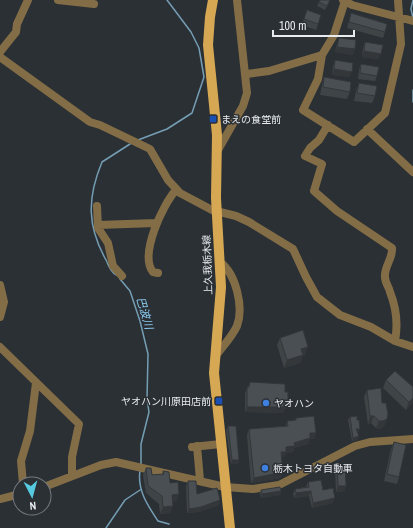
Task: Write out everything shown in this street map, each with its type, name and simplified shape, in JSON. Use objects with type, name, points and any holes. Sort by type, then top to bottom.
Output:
[{"type":"main road","name":"上久我栃木線","points":[[213,0],[208,44],[218,150],[217,211],[220,262],[220,298],[214,357],[215,391],[230,528]]},
{"type":"street","points":[[0,52],[16,32],[17,24],[28,0]]},
{"type":"street","points":[[58,0],[94,4]]},
{"type":"street","points":[[218,150],[243,106],[248,93],[237,0]]},
{"type":"street","points":[[398,0],[399,18],[401,44],[385,113],[354,142],[303,110],[318,79],[322,54],[334,35],[344,1],[399,18],[413,21]]},
{"type":"street","points":[[246,74],[269,71],[322,54]]},
{"type":"street","points":[[0,57],[90,122],[100,125],[150,149],[176,190],[217,211],[236,216],[249,222],[293,250],[317,297],[340,314],[413,347]]},
{"type":"street","points":[[328,125],[319,140],[310,148],[305,156],[322,164],[314,191],[336,211],[392,248],[392,253],[385,268],[384,280],[391,292],[398,325],[395,340]]},
{"type":"street","points":[[367,129],[413,172]]},
{"type":"street","points":[[158,272],[151,270],[149,260],[156,223],[165,204],[176,190]]},
{"type":"street","points":[[97,206],[100,232],[108,243],[113,266],[122,276]]},
{"type":"street","points":[[98,225],[156,223]]},
{"type":"street","points":[[214,357],[237,325],[239,309],[238,297],[230,273],[220,262]]},
{"type":"street","points":[[0,286],[4,302],[0,317]]},
{"type":"street","points":[[0,347],[79,424],[72,457],[72,476]]},
{"type":"street","points":[[22,476],[21,461],[30,431],[36,383]]},
{"type":"street","points":[[52,484],[102,465],[116,462],[144,467],[225,487],[253,489],[271,487],[355,446],[370,442],[413,439]]},
{"type":"street","points":[[200,480],[195,447],[221,444]]},
{"type":"street","points":[[0,499],[12,496]]},
{"type":"building","points":[[320,0],[330,0],[327,6],[319,2]]},
{"type":"building","points":[[307,10],[321,15],[318,24],[304,19]]},
{"type":"building","points":[[351,13],[387,24],[385,32],[349,22]]},
{"type":"building","points":[[339,38],[356,40],[355,49],[337,47]]},
{"type":"building","points":[[365,42],[383,45],[381,54],[364,51]]},
{"type":"building","points":[[335,60],[353,63],[352,72],[334,69]]},
{"type":"building","points":[[361,64],[379,67],[377,76],[360,73]]},
{"type":"building","points":[[324,77],[351,82],[350,92],[323,87]]},
{"type":"building","points":[[359,83],[377,86],[375,96],[357,93]]},
{"type":"building","points":[[303,330],[308,347],[301,349],[303,355],[287,360],[280,338]]},
{"type":"building","points":[[395,371],[413,387],[413,398],[409,402],[386,380]]},
{"type":"building","name":"ヤオハン","points":[[250,382],[285,384],[285,392],[288,392],[288,403],[286,403],[285,407],[247,407],[247,387],[249,387]]},
{"type":"building","points":[[381,388],[382,403],[386,403],[388,414],[387,419],[379,421],[374,416],[370,416],[367,390]]},
{"type":"building","points":[[314,416],[316,433],[310,433],[310,438],[294,443],[295,446],[286,447],[286,452],[281,452],[283,472],[254,478],[249,429],[288,426],[287,421],[296,420],[296,418]]},
{"type":"building","points":[[357,416],[360,429],[356,429],[359,436],[353,438],[350,417]]},
{"type":"building","points":[[228,426],[236,426],[239,460],[232,460]]},
{"type":"building","points":[[394,442],[406,445],[399,477],[387,474]]},
{"type":"building","points":[[337,466],[345,466],[346,486],[338,486]]},
{"type":"building","points":[[146,468],[151,468],[152,475],[164,474],[163,471],[169,472],[170,483],[178,482],[179,494],[172,495],[173,506],[163,507],[162,496],[148,486]]},
{"type":"building","points":[[321,480],[323,490],[333,488],[335,498],[313,503],[311,491],[296,493],[295,489],[309,487],[308,482]]},
{"type":"building","points":[[188,481],[196,481],[197,494],[217,488],[220,500],[201,507],[189,509]]},
{"type":"building","points":[[280,487],[281,491],[262,494],[261,490]]},
{"type":"waterway","name":"巴波川","points":[[138,140],[167,129],[192,113],[204,77],[199,48],[191,32],[167,0]]},
{"type":"waterway","points":[[413,0],[411,9],[413,18]]},
{"type":"waterway","points":[[413,90],[413,102]]},
{"type":"waterway","name":"巴波川","points":[[116,275],[112,272],[95,235],[92,224],[92,200],[97,175],[102,162],[130,144]]},
{"type":"waterway","name":"巴波川","points":[[120,279],[130,291],[140,321],[148,354],[147,399],[149,412],[141,444],[141,465]]},
{"type":"waterway","name":"巴波川","points":[[140,471],[140,485],[147,504],[158,521],[169,524]]},
{"type":"waterway","name":"巴波川","points":[[106,528],[125,500],[140,490]]},
{"type":"place","name":"まえの食堂前","points":[[213,119]]},
{"type":"place","name":"ヤオハン川原田店前","points":[[219,401]]},
{"type":"place","name":"ヤオハン","points":[[266,403]]},
{"type":"place","name":"栃木トヨタ自動車","points":[[265,468]]}]
